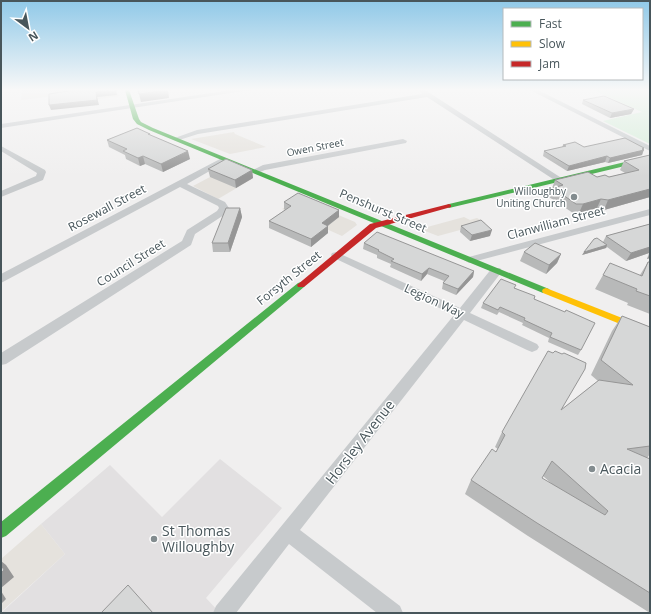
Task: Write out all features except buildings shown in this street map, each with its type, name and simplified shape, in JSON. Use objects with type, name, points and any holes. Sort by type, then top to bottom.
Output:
[{"type":"main road","name":"Penshurst Street","points":[[137,119],[139,123],[226,160],[650,333]]},
{"type":"main road","name":"Forsyth Street","points":[[1,531],[373,226],[559,179],[650,158]]},
{"type":"street","points":[[1,126],[52,119]]},
{"type":"street","points":[[176,139],[197,132],[280,119]]},
{"type":"street","points":[[465,119],[559,179]]},
{"type":"street","points":[[590,119],[650,149]]},
{"type":"street","name":"Owen Street","points":[[255,172],[263,168],[403,141]]},
{"type":"street","points":[[1,148],[42,172],[40,178],[1,194]]},
{"type":"street","name":"Rosewall Street","points":[[1,279],[226,160]]},
{"type":"street","name":"Council Street","points":[[1,360],[187,243],[191,232],[221,213],[224,208],[222,204],[180,184]]},
{"type":"street","name":"Clanwilliam Street","points":[[469,260],[650,212]]},
{"type":"street","name":"Legion Way","points":[[336,255],[532,347]]},
{"type":"street","name":"Horsley Avenue","points":[[223,613],[496,271]]},
{"type":"street","points":[[288,532],[393,613]]},
{"type":"shaded area","points":[[234,132],[235,134],[266,147],[230,154],[191,139]]},
{"type":"shaded area","points":[[227,168],[252,179],[218,199],[193,186]]},
{"type":"shaded area","points":[[298,198],[355,222],[357,225],[342,236],[282,209]]},
{"type":"shaded area","points":[[464,217],[470,220],[477,218],[486,223],[438,236],[420,229]]},
{"type":"shaded area","name":"St Thomas Willoughby","points":[[220,459],[282,508],[206,598],[220,613],[1,613],[65,554],[41,524],[110,465],[162,517]]},
{"type":"shaded area","points":[[41,524],[65,554],[1,612],[1,559]]},
{"type":"green space","points":[[613,119],[650,119],[650,144],[603,121]]},
{"type":"traffic: fast","points":[[136,119],[139,123],[151,129],[546,291]]},
{"type":"traffic: fast","points":[[449,206],[650,158]]},
{"type":"traffic: fast","points":[[1,531],[301,285]]},
{"type":"traffic: slow","points":[[546,291],[650,333]]},
{"type":"traffic: jam","points":[[301,285],[373,226],[449,206]]},
{"type":"place","name":"Willoughby Uniting Church","points":[[574,197]]},
{"type":"place","name":"Acacia","points":[[592,469]]},
{"type":"place","name":"St Thomas Willoughby","points":[[154,539]]}]
